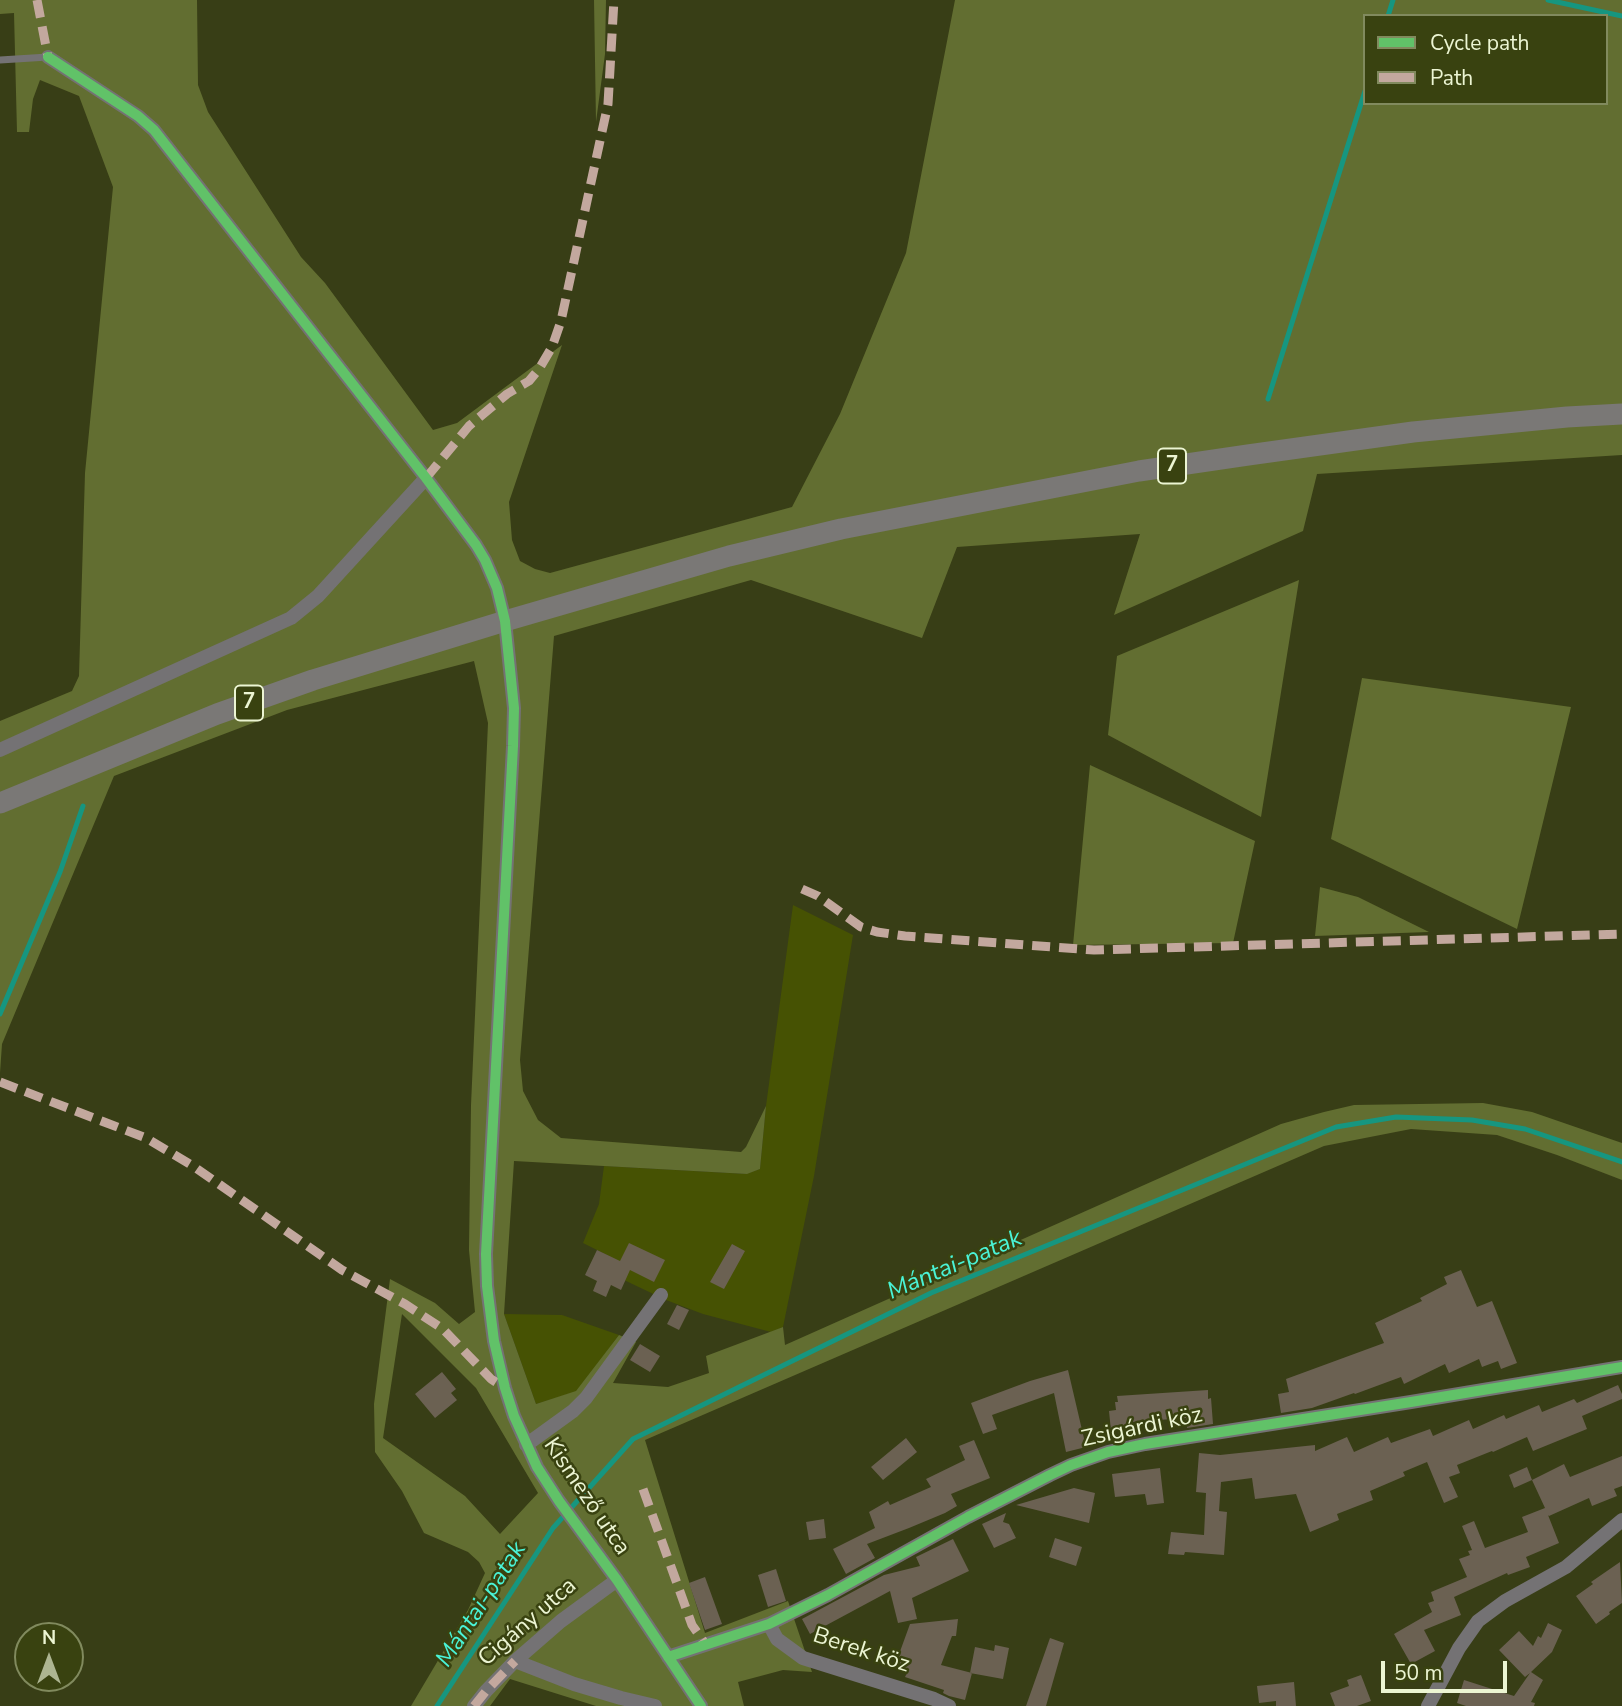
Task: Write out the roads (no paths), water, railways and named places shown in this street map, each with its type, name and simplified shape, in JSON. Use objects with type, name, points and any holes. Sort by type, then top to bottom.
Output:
[{"type":"main road","name":"7","points":[[0,803],[217,714],[313,680],[729,556],[841,529],[1139,471],[1413,432],[1622,414]]},
{"type":"street","name":"Kismező utca","points":[[48,57],[138,116],[154,130],[426,478],[476,545],[497,588],[505,621],[513,687],[513,746],[486,1254],[491,1320],[505,1388],[537,1467],[701,1706]]},
{"type":"street","points":[[0,750],[291,618],[318,596],[426,478]]},
{"type":"street","name":"Kismező utca","points":[[526,1445],[573,1411],[586,1398],[661,1295]]},
{"type":"street","name":"Zsigárdi köz","points":[[668,1657],[769,1624],[1038,1481],[1071,1465],[1108,1452],[1622,1367]]},
{"type":"street","points":[[1428,1706],[1459,1648],[1478,1621],[1506,1601],[1566,1567],[1622,1520]]},
{"type":"street","name":"Cigány utca","points":[[474,1706],[514,1661],[561,1621],[617,1580]]},
{"type":"street","name":"Berek köz","points":[[769,1624],[777,1639],[803,1658],[949,1706]]},
{"type":"street","points":[[514,1661],[574,1684],[654,1706]]},
{"type":"lane","points":[[0,60],[48,57]]},
{"type":"waterway","points":[[1389,14],[1393,0]]},
{"type":"waterway","points":[[1548,0],[1622,16]]},
{"type":"waterway","points":[[1268,399],[1363,97]]},
{"type":"waterway","points":[[0,1014],[60,872],[83,806]]},
{"type":"waterway","name":"Mántai-patak","points":[[437,1706],[553,1528],[633,1439],[931,1293],[1336,1127],[1396,1117],[1472,1120],[1525,1129],[1622,1162]]}]
